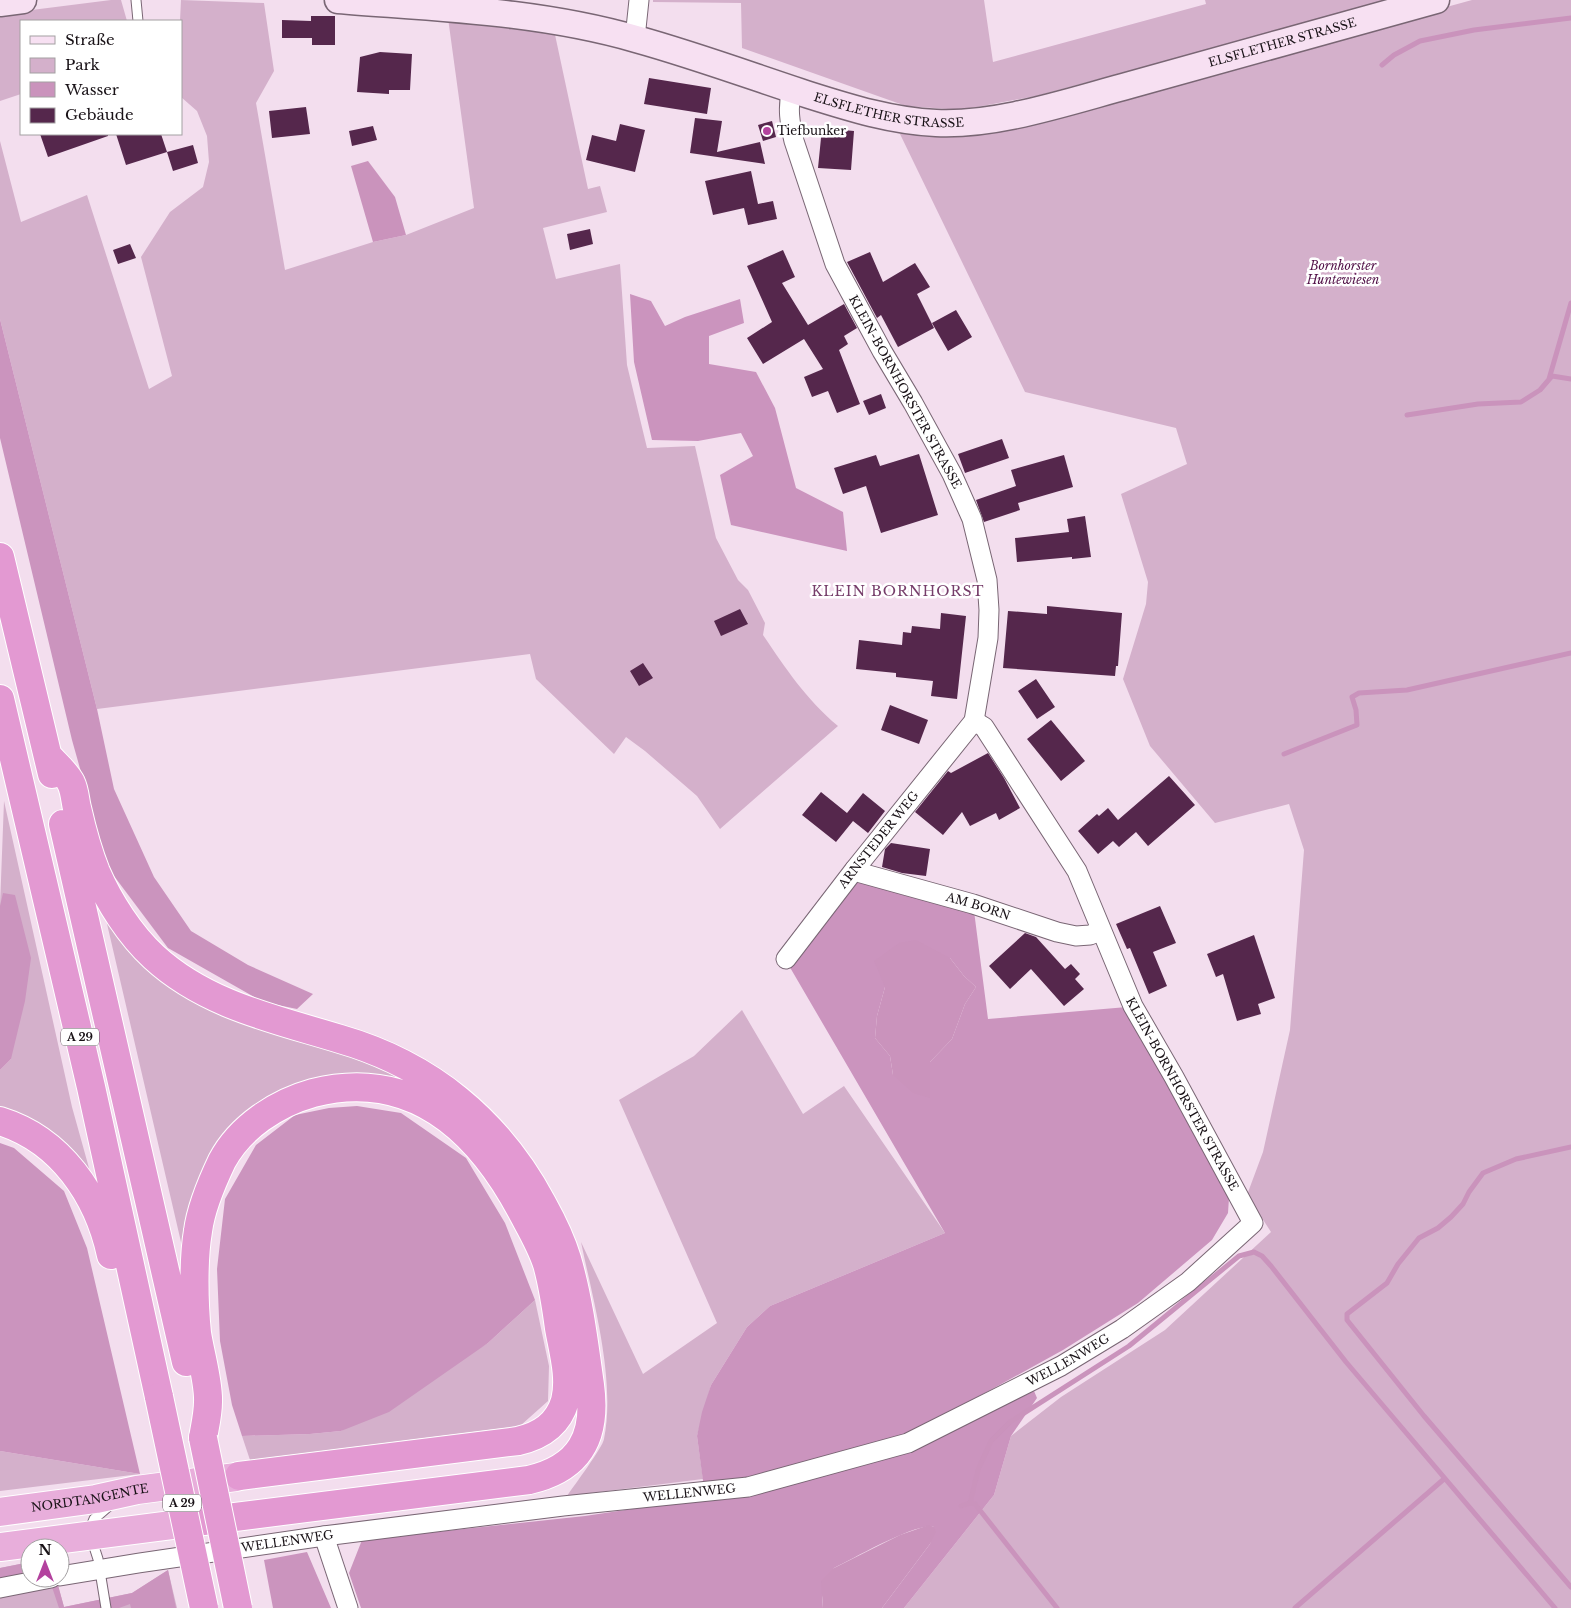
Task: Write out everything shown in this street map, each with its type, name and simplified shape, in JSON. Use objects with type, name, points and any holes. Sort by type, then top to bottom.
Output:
[{"type":"highway","name":"A 29","points":[[0,557],[200,1391],[203,1438],[238,1608]]},
{"type":"highway","name":"A 29","points":[[0,699],[91,1087],[204,1608]]},
{"type":"highway","points":[[0,1547],[104,1548],[203,1521],[529,1480],[552,1473],[563,1466],[580,1450],[587,1439],[592,1416],[592,1395],[581,1320],[567,1259],[552,1220],[529,1178],[502,1141],[477,1115],[438,1084],[409,1066],[375,1050],[286,1024],[230,1005],[192,986],[154,957],[134,934],[113,904],[96,872],[83,834],[71,782],[48,756]]},
{"type":"highway","name":"NORDTANGENTE","points":[[0,1512],[239,1476],[518,1441],[540,1434],[552,1425],[565,1402],[567,1376],[554,1292],[546,1262],[533,1232],[507,1184],[484,1152],[457,1125],[432,1107],[391,1090],[367,1086],[334,1088],[305,1096],[276,1108],[245,1130],[224,1158],[210,1188],[198,1230],[195,1285],[200,1391]]},
{"type":"highway","points":[[0,1121],[11,1124],[39,1139],[66,1163],[84,1185],[100,1219],[110,1247],[133,1349],[156,1386]]},
{"type":"main road","points":[[0,3],[22,0]]},
{"type":"main road","name":"ELSFLETHER STRASSE","points":[[338,0],[485,12],[561,22],[635,38],[792,90],[854,108],[906,120],[936,123],[978,121],[1064,102],[1436,0]]},
{"type":"street","points":[[635,38],[640,0]]},
{"type":"street","name":"KLEIN-BORNHORSTER STRASSE","points":[[792,90],[789,108],[794,141],[835,264],[952,474],[972,519],[987,580],[989,610],[988,638],[974,721],[984,727],[1077,871],[1133,1006],[1174,1077],[1253,1223]]},
{"type":"street","name":"ARNSTEDER WEG","points":[[786,959],[855,869],[974,721]]},
{"type":"street","name":"AM BORN","points":[[855,869],[861,873],[973,904],[1058,932],[1076,936],[1090,935],[1101,931]]},
{"type":"street","name":"WELLENWEG","points":[[70,1570],[104,1548],[324,1536],[563,1506],[748,1487],[908,1443],[1061,1366],[1122,1329],[1188,1282],[1253,1223]]},
{"type":"street","points":[[324,1536],[348,1608]]},
{"type":"street","points":[[0,1588],[20,1584]]},
{"type":"lane","points":[[136,0],[138,20]]},
{"type":"lane","points":[[106,1608],[104,1548],[91,1524],[103,1510],[137,1490]]},
{"type":"green space","points":[[121,0],[127,20],[20,20],[20,94],[0,101],[0,14]]},
{"type":"green space","points":[[181,0],[264,3],[274,71],[256,103],[285,270],[373,242],[406,235],[474,208],[448,18],[554,30],[588,189],[600,186],[607,212],[543,228],[556,279],[620,264],[627,365],[647,448],[695,446],[716,538],[738,580],[748,590],[765,623],[763,635],[788,672],[806,694],[838,726],[720,829],[697,796],[626,737],[614,754],[536,679],[530,654],[97,709],[0,319],[0,141],[21,222],[87,195],[149,389],[172,376],[141,257],[170,212],[203,187],[209,162],[207,136],[197,111],[182,98],[182,20],[180,20]]},
{"type":"green space","points":[[653,0],[984,0],[993,62],[1206,4],[1205,0],[1392,0],[1036,96],[961,110],[906,106],[742,48],[741,3],[653,2]]},
{"type":"green space","name":"Bornhorster Huntewiesen","points":[[1472,0],[1571,0],[1571,1608],[904,1608],[994,1495],[1011,1436],[1061,1397],[1165,1330],[1271,1232],[1247,1195],[1263,1152],[1290,1030],[1304,850],[1289,804],[1215,823],[1150,746],[1123,679],[1146,604],[1148,582],[1121,494],[1187,464],[1176,428],[1025,392],[900,134],[965,133],[1134,93]]},
{"type":"green space","points":[[4,801],[72,1107],[94,1186],[0,1110],[0,1070],[11,1059],[0,906]]},
{"type":"green space","points":[[101,898],[169,980],[335,1044],[432,1092],[356,1074],[300,1086],[240,1122],[191,1285]]},
{"type":"green space","points":[[742,1010],[803,1114],[844,1086],[945,1233],[770,1306],[747,1327],[711,1385],[697,1436],[703,1479],[567,1496],[604,1439],[607,1416],[607,1391],[602,1340],[581,1242],[643,1374],[717,1323],[619,1100],[694,1056]]},
{"type":"green space","points":[[535,1300],[549,1366],[548,1401],[520,1426],[250,1460],[242,1436],[341,1431],[488,1343]]},
{"type":"green space","points":[[0,1451],[140,1474],[0,1491]]},
{"type":"green space","points":[[20,1564],[20,1588],[59,1588],[64,1607],[132,1593],[168,1570],[177,1608],[0,1608],[0,1568]]},
{"type":"shaded area","points":[[630,294],[651,301],[665,326],[685,317],[740,299],[744,323],[709,336],[709,364],[756,372],[775,408],[796,488],[843,512],[847,551],[731,525],[720,475],[753,456],[741,433],[698,441],[652,440],[634,362]]},
{"type":"shaded area","points":[[0,319],[97,709],[114,789],[154,877],[191,931],[248,965],[313,994],[297,1009],[263,1002],[168,948],[108,868],[72,740],[0,438]]},
{"type":"shaded area","points":[[858,876],[974,911],[988,1019],[1127,1007],[1229,1198],[1228,1213],[1212,1240],[1138,1303],[1063,1350],[905,1437],[752,1480],[713,1484],[703,1481],[697,1436],[702,1412],[711,1385],[747,1327],[770,1306],[945,1233],[788,964]],"holes":[[[950,958],[964,976],[976,987],[965,1004],[952,1039],[930,1062],[893,1075],[890,1056],[875,1038],[877,1016],[885,987]]]},
{"type":"shaded area","points":[[3,893],[15,895],[31,958],[25,1001],[11,1059],[0,1070],[0,906]]},
{"type":"shaded area","points":[[357,1106],[401,1113],[466,1158],[505,1223],[535,1300],[488,1343],[389,1412],[341,1431],[242,1436],[232,1405],[220,1341],[217,1269],[225,1199],[256,1145],[295,1115],[329,1108]]},
{"type":"shaded area","points":[[0,1143],[14,1148],[64,1191],[87,1248],[140,1474],[0,1451]]},
{"type":"shaded area","points":[[1034,1391],[1037,1398],[1011,1436],[994,1495],[904,1608],[882,1608],[930,1544],[934,1527],[925,1527],[899,1535],[834,1568],[822,1597],[823,1608],[361,1608],[349,1573],[362,1540],[585,1516],[766,1489],[908,1450]]},
{"type":"shaded area","points":[[307,1552],[331,1608],[273,1608],[264,1560]]},
{"type":"shaded area","points":[[20,1564],[20,1588],[34,1588],[0,1596],[0,1568]]},
{"type":"shaded area","points":[[168,1570],[176,1608],[131,1608],[130,1604],[119,1608],[59,1608],[52,1588],[59,1588],[64,1607],[132,1593]]},
{"type":"water","points":[[368,161],[395,197],[406,235],[373,242],[351,166]]},
{"type":"water","points":[[916,940],[950,958],[964,976],[976,987],[965,1004],[952,1039],[930,1062],[930,1098],[913,1093],[893,1075],[890,1056],[875,1038],[877,1016],[885,987],[874,961],[899,943]]},
{"type":"water","points":[[929,1525],[934,1527],[936,1532],[930,1544],[882,1608],[823,1608],[821,1581],[834,1568],[900,1535]]},
{"type":"building","points":[[311,16],[335,16],[335,45],[312,45],[312,38],[282,38],[282,20],[311,21]]},
{"type":"building","points":[[380,52],[412,54],[410,90],[389,90],[389,94],[357,92],[360,57]]},
{"type":"building","points":[[649,78],[711,88],[707,114],[644,104]]},
{"type":"building","points":[[306,107],[310,134],[272,138],[269,111]]},
{"type":"building","points":[[695,118],[722,121],[717,152],[760,142],[765,164],[690,153]]},
{"type":"building","name":"Tiefbunker","points":[[772,121],[776,137],[763,141],[758,125]]},
{"type":"building","points":[[620,124],[645,130],[635,172],[586,160],[592,135],[616,141]]},
{"type":"building","points":[[373,126],[377,140],[352,146],[349,131]]},
{"type":"building","points":[[822,128],[854,131],[851,170],[818,168]]},
{"type":"building","points":[[40,135],[108,135],[108,136],[48,157]]},
{"type":"building","points":[[116,135],[161,135],[167,152],[126,165]]},
{"type":"building","points":[[193,145],[198,163],[173,171],[167,152]]},
{"type":"building","points":[[751,171],[758,204],[773,201],[777,219],[748,225],[744,208],[713,215],[705,181]]},
{"type":"building","points":[[590,229],[593,244],[570,250],[567,234]]},
{"type":"building","points":[[130,244],[136,258],[118,264],[113,250]]},
{"type":"building","points":[[783,250],[795,277],[782,283],[808,325],[844,304],[857,328],[844,336],[848,344],[839,350],[860,404],[837,413],[828,391],[812,397],[804,377],[823,369],[804,339],[763,364],[747,338],[772,322],[747,266]]},
{"type":"building","points":[[870,252],[883,282],[915,263],[930,287],[917,294],[934,328],[898,347],[881,315],[877,318],[847,262]]},
{"type":"building","points":[[956,310],[972,337],[948,351],[932,323]]},
{"type":"building","points":[[881,394],[886,408],[869,415],[863,401]]},
{"type":"building","points":[[1002,439],[1009,458],[965,473],[958,454]]},
{"type":"building","points":[[919,454],[938,515],[881,533],[866,486],[843,494],[834,468],[876,455],[880,466]]},
{"type":"building","points":[[1064,455],[1073,487],[1018,503],[1020,510],[984,522],[976,500],[1016,486],[1011,470]]},
{"type":"building","points":[[1085,516],[1091,557],[1017,562],[1015,538],[1069,532],[1067,519]]},
{"type":"building","points":[[1047,606],[1122,613],[1118,666],[1116,666],[1115,676],[1003,668],[1008,611],[1047,614]]},
{"type":"building","points":[[740,609],[748,624],[721,636],[714,621]]},
{"type":"building","points":[[941,613],[966,616],[957,699],[931,696],[933,681],[896,677],[896,673],[856,669],[859,640],[902,645],[903,632],[911,633],[912,626],[940,629]]},
{"type":"building","points":[[643,663],[653,678],[639,686],[630,671]]},
{"type":"building","points":[[1036,679],[1055,707],[1037,719],[1018,691]]},
{"type":"building","points":[[890,705],[928,720],[919,744],[881,730]]},
{"type":"building","points":[[1051,720],[1085,761],[1061,781],[1027,739]]},
{"type":"building","points":[[988,753],[1020,808],[999,820],[996,813],[970,826],[962,812],[943,835],[915,812],[948,771],[951,773]]},
{"type":"building","points":[[1169,776],[1195,805],[1148,846],[1136,832],[1119,847],[1113,841],[1098,854],[1078,831],[1097,814],[1099,816],[1108,808],[1118,820]]},
{"type":"building","points":[[821,792],[847,813],[863,793],[885,811],[868,833],[853,821],[836,842],[802,815]]},
{"type":"building","points":[[891,843],[930,849],[926,876],[902,873],[882,867],[885,849]]},
{"type":"building","points":[[1160,906],[1176,943],[1153,952],[1167,986],[1149,994],[1130,948],[1127,949],[1116,924]]},
{"type":"building","points":[[1025,933],[1036,937],[1065,969],[1071,964],[1080,974],[1075,979],[1084,989],[1064,1006],[1031,969],[1010,989],[989,966]]},
{"type":"building","points":[[1254,935],[1275,998],[1258,1004],[1261,1014],[1237,1021],[1223,974],[1216,977],[1207,954]]},
{"type":"waterway","points":[[1382,65],[1394,55],[1420,41],[1474,30],[1571,18]]},
{"type":"waterway","points":[[1549,379],[1571,303]]},
{"type":"waterway","points":[[1407,415],[1478,404],[1521,402],[1540,390],[1552,376],[1571,379]]},
{"type":"waterway","points":[[1284,754],[1357,725],[1356,710],[1352,697],[1359,693],[1407,690],[1571,653]]},
{"type":"waterway","points":[[1571,1147],[1516,1159],[1483,1173],[1463,1204],[1451,1217],[1438,1228],[1419,1238],[1398,1264],[1387,1283],[1347,1314],[1347,1320],[1424,1416],[1571,1587]]},
{"type":"waterway","points":[[961,1506],[970,1503],[978,1470],[991,1441],[1010,1422],[1129,1346],[1239,1256],[1254,1252],[1262,1256],[1271,1266],[1346,1362],[1555,1608]]},
{"type":"waterway","points":[[1295,1608],[1444,1479]]},
{"type":"waterway","points":[[970,1503],[975,1504],[1057,1608]]},
{"type":"place","name":"Tiefbunker","points":[[767,131]]},
{"type":"district","name":"KLEIN BORNHORST","points":[[898,591]]}]
